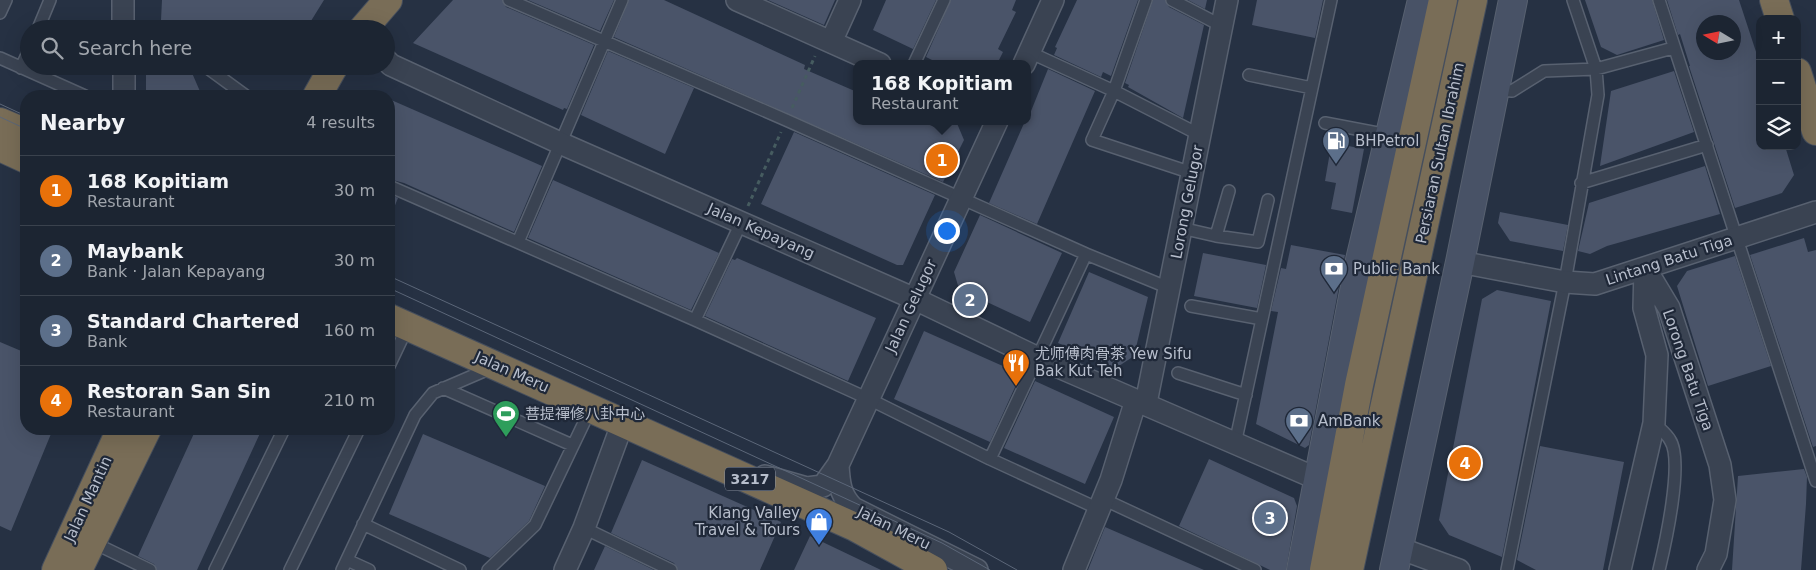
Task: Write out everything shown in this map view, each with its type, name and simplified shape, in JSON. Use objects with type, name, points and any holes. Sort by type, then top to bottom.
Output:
[{"type":"highway","points":[[371,20],[388,0]]},
{"type":"highway","name":"Persiaran Sultan Ibrahim","points":[[1324,570],[1359,384],[1443,0]]},
{"type":"highway","name":"Persiaran Sultan Ibrahim","points":[[1349,570],[1473,0]]},
{"type":"highway","points":[[1774,0],[1779,15]]},
{"type":"highway","points":[[320,90],[329,75]]},
{"type":"highway","points":[[1801,84],[1816,130]]},
{"type":"highway","points":[[0,122],[20,130]]},
{"type":"highway","points":[[0,148],[20,156]]},
{"type":"highway","name":"Jalan Meru","points":[[399,322],[855,527],[920,566]]},
{"type":"highway","name":"Jalan Mantin","points":[[56,570],[118,435]]},
{"type":"highway","points":[[78,570],[144,435]]},
{"type":"main road","points":[[1301,570],[1320,480],[1383,135],[1422,0]]},
{"type":"main road","points":[[1409,561],[1460,262],[1513,0]]},
{"type":"street","points":[[123,0],[123,20]]},
{"type":"street","points":[[737,0],[871,60]]},
{"type":"street","points":[[831,42],[850,0]]},
{"type":"street","points":[[1026,58],[1053,0]]},
{"type":"street","name":"Lorong Gelugor","points":[[1074,570],[1141,402],[1169,288],[1227,0]]},
{"type":"street","name":"Jalan Kepayang","points":[[395,67],[560,144],[915,299],[1038,358],[1320,480]]},
{"type":"street","points":[[124,75],[124,90]]},
{"type":"street","name":"Jalan Gelugor","points":[[698,455],[808,488],[823,486],[838,464],[869,399],[995,125]]},
{"type":"street","name":"Lintang Batu Tiga","points":[[1460,262],[1565,282],[1595,284],[1816,212]]},
{"type":"street","name":"Lorong Batu Tiga","points":[[1620,570],[1654,423],[1657,355],[1644,308],[1645,268]]},
{"type":"street","name":"Lorong Batu Tiga","points":[[1645,268],[1669,308],[1720,465],[1725,500],[1716,554],[1708,570]]},
{"type":"street","points":[[565,570],[584,528],[623,422]]},
{"type":"street","name":"Jalan Meru","points":[[838,464],[839,486],[843,498],[853,508],[977,570]]},
{"type":"street","points":[[1409,561],[1459,570]]},
{"type":"lane","points":[[0,13],[6,0]]},
{"type":"lane","points":[[42,20],[50,0]]},
{"type":"lane","points":[[509,0],[604,43],[786,120],[1086,254],[1169,288]]},
{"type":"lane","points":[[518,242],[622,0]]},
{"type":"lane","points":[[916,60],[944,0]]},
{"type":"lane","points":[[1146,0],[1114,91],[1092,140],[1192,173]]},
{"type":"lane","points":[[1172,0],[1222,26]]},
{"type":"lane","points":[[1235,444],[1331,0]]},
{"type":"lane","points":[[1325,123],[1383,135],[1412,0]]},
{"type":"lane","points":[[1507,570],[1565,282],[1598,95],[1596,69],[1573,0]]},
{"type":"lane","points":[[1659,0],[1673,48],[1813,458],[1816,481]]},
{"type":"lane","points":[[1495,90],[1512,91],[1544,71],[1596,69],[1673,48]]},
{"type":"lane","points":[[0,58],[20,68]]},
{"type":"lane","points":[[1026,58],[1114,91],[1200,135]]},
{"type":"lane","points":[[37,75],[71,90]]},
{"type":"lane","points":[[217,75],[238,90]]},
{"type":"lane","points":[[1249,75],[1312,88]]},
{"type":"lane","points":[[1581,183],[1707,145]]},
{"type":"lane","points":[[395,189],[696,320],[869,399],[990,459],[1256,570]]},
{"type":"lane","points":[[1216,236],[1229,191]]},
{"type":"lane","points":[[1181,228],[1216,236],[1258,242],[1268,200]]},
{"type":"lane","points":[[696,320],[741,223]]},
{"type":"lane","points":[[990,459],[1086,254]]},
{"type":"lane","points":[[1191,306],[1262,319]]},
{"type":"lane","points":[[395,339],[399,322]]},
{"type":"lane","points":[[369,570],[344,565],[415,414],[433,393],[498,365]]},
{"type":"lane","points":[[1178,373],[1246,395]]},
{"type":"lane","points":[[443,388],[572,445]]},
{"type":"lane","points":[[488,570],[535,524],[591,408]]},
{"type":"lane","points":[[1654,423],[1670,440],[1676,458],[1668,536],[1659,570]]},
{"type":"lane","points":[[215,570],[281,435]]},
{"type":"lane","points":[[290,570],[356,435]]},
{"type":"lane","points":[[364,524],[460,570]]},
{"type":"lane","points":[[584,528],[671,570]]},
{"type":"lane","points":[[92,542],[150,570]]},
{"type":"building","points":[[162,0],[324,0],[312,20],[161,20]]},
{"type":"building","points":[[453,0],[502,0],[506,7],[594,45],[567,109],[564,108],[563,110],[413,43]]},
{"type":"building","points":[[528,0],[614,0],[600,31]]},
{"type":"building","points":[[629,0],[664,0],[805,65],[804,69],[853,90],[853,125],[930,125],[943,131],[945,125],[958,125],[964,140],[943,182],[614,37]]},
{"type":"building","points":[[768,0],[835,0],[824,25]]},
{"type":"building","points":[[886,0],[936,0],[913,49],[873,30]]},
{"type":"building","points":[[951,0],[1016,0],[1012,10],[1016,12],[998,49],[1003,52],[999,60],[932,60],[926,57]]},
{"type":"building","points":[[1077,0],[1138,0],[1111,76],[1103,72],[1101,77],[1054,55],[1057,48],[1055,47]]},
{"type":"building","points":[[1153,0],[1165,0],[1169,7],[1204,25],[1183,118],[1128,87],[1129,85],[1125,83]]},
{"type":"building","points":[[1188,0],[1207,0],[1205,9]]},
{"type":"building","points":[[1257,0],[1323,0],[1315,38],[1252,25]]},
{"type":"building","points":[[1585,0],[1652,0],[1664,40],[1617,55],[1601,47]]},
{"type":"building","points":[[1667,0],[1739,0],[1756,52],[1756,150],[1786,150],[1794,175],[1782,193],[1735,208],[1680,34],[1678,35]]},
{"type":"building","points":[[608,51],[694,88],[665,154],[581,115]]},
{"type":"building","points":[[1048,69],[1095,91],[1037,224],[989,203],[1023,125],[1031,125],[1031,111]]},
{"type":"building","points":[[1674,71],[1694,132],[1600,166],[1611,91]]},
{"type":"building","points":[[146,75],[193,75],[199,90],[146,90]]},
{"type":"building","points":[[395,102],[542,166],[514,232],[395,181]]},
{"type":"building","points":[[794,132],[935,195],[903,265],[897,265],[761,204]]},
{"type":"building","points":[[1343,145],[1364,149],[1352,213],[1331,209],[1336,183],[1325,181],[1330,152],[1341,154]]},
{"type":"building","points":[[1705,166],[1720,214],[1607,246],[1590,254],[1578,251],[1589,203]]},
{"type":"building","points":[[553,180],[719,253],[691,310],[528,238]]},
{"type":"building","points":[[1500,212],[1568,225],[1563,251],[1510,241],[1498,223]]},
{"type":"building","points":[[980,215],[1062,253],[1030,322],[959,289],[954,272]]},
{"type":"building","points":[[1804,238],[1808,252],[1816,250],[1816,446],[1813,447],[1750,255]]},
{"type":"building","points":[[1291,245],[1345,255],[1309,445],[1305,448],[1256,424],[1278,312],[1271,311],[1281,268],[1286,269]]},
{"type":"building","points":[[1203,253],[1266,265],[1257,308],[1194,296]]},
{"type":"building","points":[[1735,256],[1771,366],[1708,386],[1677,286],[1687,271]]},
{"type":"building","points":[[737,258],[876,318],[848,381],[705,316],[732,259],[735,260]]},
{"type":"building","points":[[1089,272],[1148,297],[1134,356],[1116,368],[1058,343]]},
{"type":"building","points":[[1497,290],[1551,301],[1502,557],[1449,535],[1439,520],[1482,299]]},
{"type":"building","points":[[924,331],[1021,374],[990,442],[894,399]]},
{"type":"building","points":[[0,342],[20,350],[20,435],[51,435],[11,531],[0,526]]},
{"type":"building","points":[[1035,381],[1114,417],[1085,484],[1004,448]]},
{"type":"building","points":[[423,434],[545,486],[529,521],[490,558],[389,514]]},
{"type":"building","points":[[193,435],[259,435],[197,570],[157,570],[154,564],[138,556]]},
{"type":"building","points":[[1540,446],[1624,462],[1603,570],[1536,570],[1517,560]]},
{"type":"building","points":[[1209,459],[1294,498],[1297,506],[1286,570],[1270,570],[1179,526]]},
{"type":"building","points":[[642,460],[781,522],[760,570],[678,570],[674,563],[611,533]]},
{"type":"building","points":[[1804,469],[1807,477],[1801,570],[1732,570],[1738,476]]},
{"type":"building","points":[[1105,527],[1204,570],[1088,570]]},
{"type":"building","points":[[810,536],[854,557],[881,570],[794,570]]},
{"type":"building","points":[[605,546],[654,570],[594,570]]},
{"type":"tram line","points":[[0,104],[20,113]]},
{"type":"tram line","points":[[0,117],[20,126]]},
{"type":"tram line","points":[[395,279],[949,532],[1017,570]]},
{"type":"tram line","points":[[395,291],[942,543],[990,570]]},
{"type":"place","name":"168 Kopitiam","points":[[942,160]]},
{"type":"place","name":"BHPetrol","points":[[1336,165]]},
{"type":"place","name":"Public Bank","points":[[1334,293]]},
{"type":"place","name":"Maybank","points":[[970,300]]},
{"type":"place","name":"尤师傅肉骨茶 Yew Sifu Bak Kut Teh","points":[[1016,387]]},
{"type":"place","name":"菩提禪修八卦中心","points":[[506,438]]},
{"type":"place","name":"AmBank","points":[[1299,445]]},
{"type":"place","name":"Restoran San Sin","points":[[1465,463]]},
{"type":"place","name":"Standard Chartered","points":[[1270,518]]},
{"type":"place","name":"Klang Valley Travel & Tours","points":[[819,546]]}]
